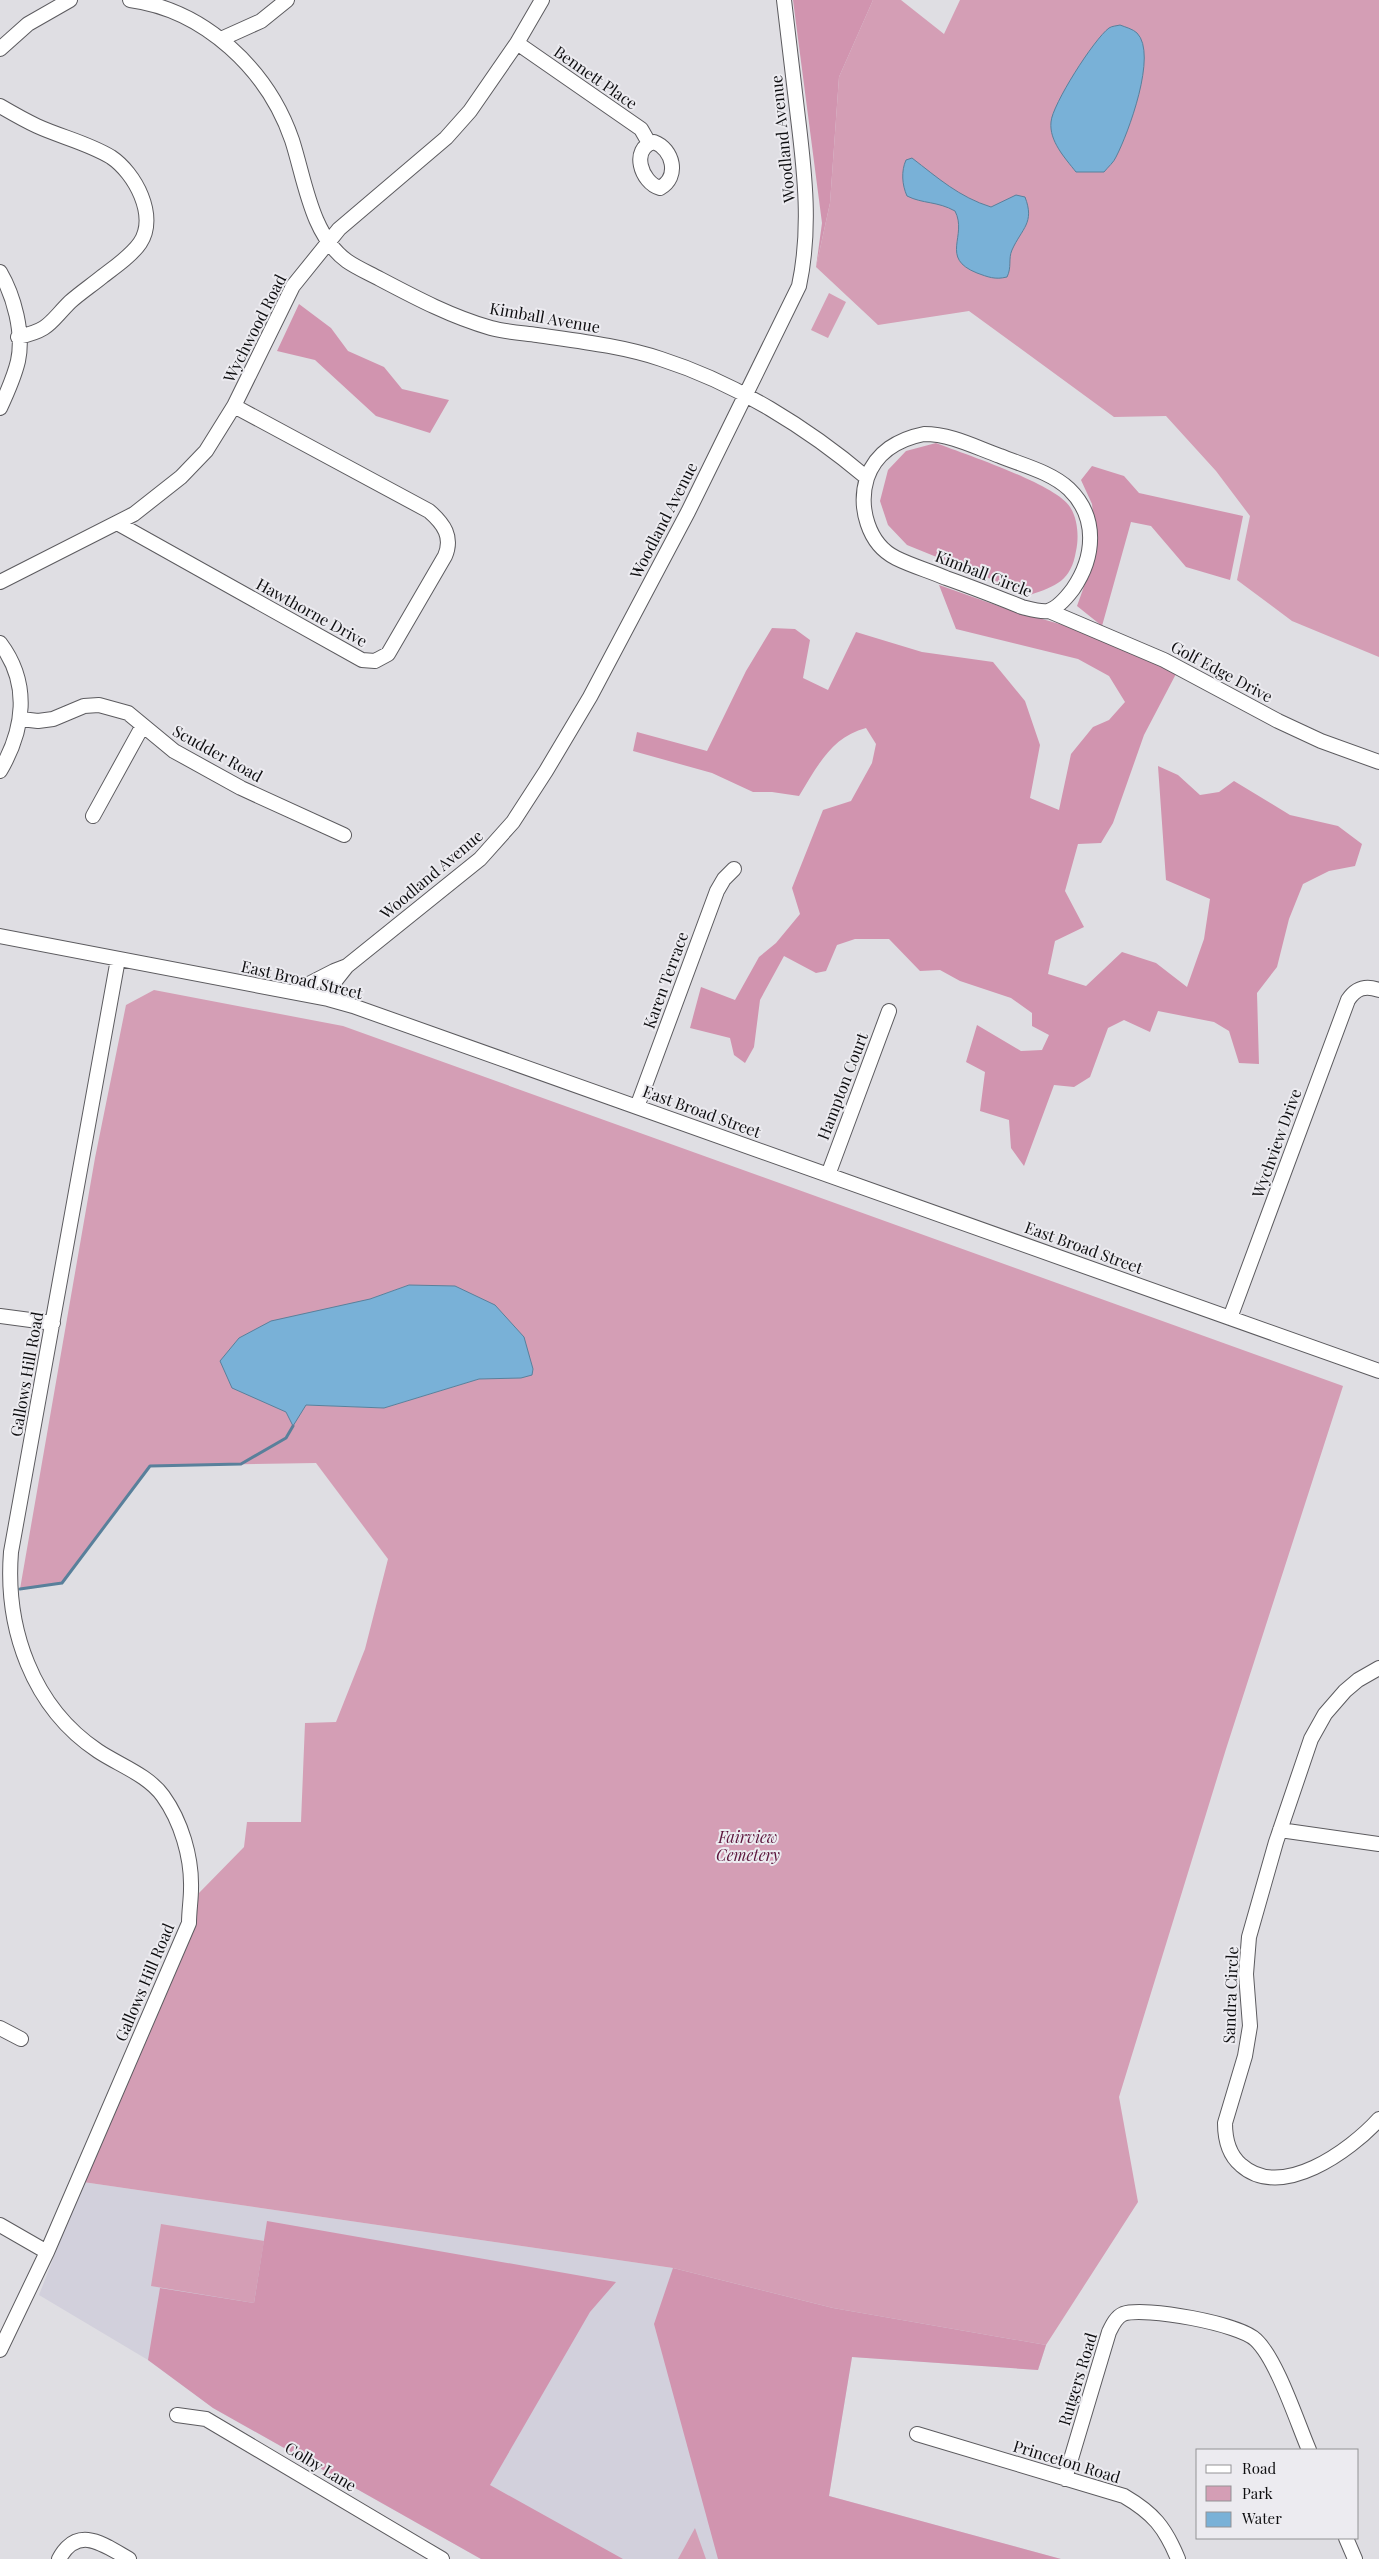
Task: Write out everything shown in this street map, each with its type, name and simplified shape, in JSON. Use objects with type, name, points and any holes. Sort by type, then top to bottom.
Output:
[{"type":"street","points":[[0,49],[28,24],[70,0]]},
{"type":"street","name":"Kimball Avenue","points":[[130,0],[192,20],[221,39],[253,70],[271,95],[291,137],[314,213],[327,242],[346,261],[426,304],[492,329],[586,342],[661,358],[745,395],[803,430],[867,478]]},
{"type":"street","points":[[221,39],[261,21],[287,0]]},
{"type":"street","name":"Wychwood Road","points":[[0,582],[117,523],[155,498],[206,451],[234,406],[293,286],[339,229],[446,138],[470,111],[517,43],[542,0]]},
{"type":"street","name":"Woodland Avenue","points":[[328,999],[332,985],[347,966],[480,859],[513,822],[546,772],[590,697],[688,512],[799,286],[806,255],[807,218],[804,167],[784,0]]},
{"type":"street","name":"Bennett Place","points":[[517,43],[640,129],[649,143]]},
{"type":"street","points":[[0,106],[36,126],[112,158],[126,170],[136,186],[143,202],[147,220],[140,244],[124,259],[70,302],[49,326],[38,333],[18,337]]},
{"type":"street","points":[[0,272],[17,318],[18,337],[18,360],[0,408]]},
{"type":"street","name":"Hawthorne Drive","points":[[117,523],[362,660],[375,661],[388,654],[444,556],[448,547],[445,528],[430,511],[234,406]]},
{"type":"street","name":"Kimball Circle","points":[[938,434],[1048,475],[1067,487],[1077,498],[1088,517],[1091,532],[1090,554],[1082,574],[1069,595],[1049,611],[1022,606],[896,558],[884,550],[868,527],[863,506],[867,478],[881,455],[892,446],[910,436],[938,434]]},
{"type":"street","name":"Golf Edge Drive","points":[[1049,611],[1164,660],[1278,721],[1321,741],[1379,762]]},
{"type":"street","points":[[0,643],[15,672],[21,694],[21,719],[18,733],[0,771]]},
{"type":"street","name":"Scudder Road","points":[[21,719],[38,721],[53,719],[84,706],[99,705],[128,713],[142,727],[174,751],[241,788],[344,835]]},
{"type":"street","points":[[93,816],[142,727]]},
{"type":"street","name":"Karen Terrace","points":[[637,1107],[717,891],[724,879],[734,870]]},
{"type":"street","name":"East Broad Street","points":[[0,936],[328,999],[1379,1371]]},
{"type":"street","name":"Gallows Hill Road","points":[[0,2350],[48,2252],[189,1923],[192,1888],[181,1828],[162,1794],[147,1781],[97,1750],[78,1735],[48,1701],[26,1662],[5,1599],[11,1552],[54,1323],[118,959]]},
{"type":"street","name":"Woodland Avenue","points":[[293,992],[347,966]]},
{"type":"street","name":"Wychview Drive","points":[[1230,1318],[1348,1000],[1354,991],[1364,987],[1379,990]]},
{"type":"street","name":"Hampton Court","points":[[828,1175],[889,1011]]},
{"type":"street","points":[[0,1316],[54,1323]]},
{"type":"street","name":"Sandra Circle","points":[[1379,1668],[1358,1680],[1325,1714],[1311,1738],[1280,1830],[1250,1937],[1246,1974],[1250,2026],[1245,2056],[1225,2123],[1227,2144],[1231,2153],[1245,2169],[1264,2177],[1285,2177],[1315,2167],[1338,2154],[1379,2119]]},
{"type":"street","points":[[1280,1830],[1379,1844]]},
{"type":"street","points":[[0,2028],[21,2039]]},
{"type":"street","points":[[0,2226],[48,2252]]},
{"type":"street","name":"Rutgers Road","points":[[1065,2479],[1109,2332],[1116,2319],[1123,2314],[1138,2312],[1172,2314],[1239,2330],[1256,2339],[1279,2377],[1309,2449]]},
{"type":"street","name":"Colby Lane","points":[[177,2415],[206,2418],[442,2559]]},
{"type":"street","name":"Princeton Road","points":[[917,2434],[1124,2496],[1146,2509],[1159,2522],[1178,2559]]},
{"type":"street","points":[[1346,2539],[1355,2559]]},
{"type":"street","points":[[58,2559],[69,2545],[77,2541],[95,2540],[129,2559]]},
{"type":"shaded area","points":[[793,0],[873,0],[839,77],[830,203],[816,267],[822,223]]},
{"type":"shaded area","points":[[299,304],[331,328],[348,351],[384,367],[402,389],[449,400],[430,433],[376,416],[315,360],[277,351]]},
{"type":"shaded area","points":[[936,443],[1008,470],[1029,480],[1061,498],[1070,507],[1076,523],[1077,546],[1074,561],[1061,581],[1047,589],[1030,595],[907,545],[888,525],[880,501],[888,470],[906,451]]},
{"type":"shaded area","points":[[1092,466],[1124,476],[1139,493],[1243,516],[1230,580],[1186,567],[1151,526],[1131,522],[1102,626],[1077,606],[1097,550],[1092,504],[1081,480]]},
{"type":"shaded area","points":[[939,585],[1004,608],[1091,633],[1177,672],[1144,735],[1113,823],[1101,843],[1078,844],[1065,891],[1084,927],[1055,941],[1048,974],[1086,986],[1122,952],[1156,963],[1187,987],[1204,939],[1210,899],[1166,880],[1158,766],[1178,775],[1200,795],[1219,792],[1234,781],[1290,815],[1338,826],[1362,844],[1355,866],[1329,871],[1303,884],[1289,919],[1277,967],[1257,993],[1259,1064],[1239,1063],[1229,1031],[1214,1022],[1158,1011],[1150,1032],[1124,1020],[1108,1028],[1090,1077],[1074,1087],[1054,1085],[1024,1166],[1011,1148],[1009,1120],[980,1111],[985,1072],[966,1062],[977,1025],[1021,1051],[1042,1050],[1049,1035],[1032,1026],[1032,1013],[1011,998],[960,981],[940,970],[920,971],[889,939],[855,939],[837,945],[826,971],[816,973],[784,956],[760,1000],[754,1047],[745,1063],[734,1055],[730,1038],[690,1028],[701,987],[735,1000],[759,957],[776,943],[800,914],[792,888],[823,810],[851,801],[872,763],[876,744],[866,728],[843,738],[826,754],[799,796],[772,792],[753,792],[712,773],[633,751],[637,732],[707,751],[746,671],[772,628],[795,629],[810,640],[803,678],[828,690],[856,632],[922,652],[993,662],[1025,701],[1040,745],[1030,798],[1059,810],[1071,754],[1093,727],[1109,720],[1125,702],[1109,676],[1078,659],[956,629]]},
{"type":"shaded area","points":[[83,2182],[673,2268],[833,2308],[1046,2345],[1038,2370],[852,2357],[829,2496],[1061,2559],[481,2559],[213,2408],[148,2360],[39,2295]]},
{"type":"shaded area","points":[[267,2221],[616,2282],[590,2312],[490,2485],[623,2559],[481,2559],[213,2408],[148,2360],[160,2288],[254,2303]]},
{"type":"shaded area","points":[[673,2268],[833,2308],[1046,2345],[1038,2370],[852,2357],[829,2496],[1061,2559],[718,2559],[654,2324]]},
{"type":"green space","points":[[873,0],[901,0],[944,34],[960,0],[1379,0],[1379,657],[1292,621],[1237,580],[1250,516],[1216,471],[1166,416],[1114,417],[969,311],[878,325],[816,267],[830,203],[839,77]]},
{"type":"green space","points":[[829,293],[846,302],[828,338],[811,330]]},
{"type":"green space","name":"Fairview Cemetery","points":[[154,990],[343,1026],[1343,1386],[1226,1749],[1119,2097],[1138,2202],[1046,2345],[833,2308],[673,2268],[83,2182],[190,1939],[199,1893],[244,1847],[247,1822],[301,1822],[305,1723],[336,1722],[365,1649],[388,1559],[316,1463],[150,1466],[62,1583],[20,1589],[95,1158],[126,1005]],"holes":[[[409,1285],[530,1361],[533,1369],[531,1375],[479,1379],[384,1408],[305,1405],[293,1425],[286,1412],[370,1299]]]},
{"type":"green space","points":[[161,2224],[264,2241],[254,2303],[151,2286]]},
{"type":"green space","points":[[695,2528],[706,2559],[678,2559]]},
{"type":"water","points":[[1120,25],[1137,33],[1143,43],[1143,75],[1139,94],[1127,131],[1115,159],[1104,172],[1076,172],[1055,142],[1051,129],[1053,114],[1075,73],[1102,34],[1113,26]]},
{"type":"water","points":[[912,158],[940,180],[979,203],[991,207],[1016,195],[1025,197],[1029,213],[1028,219],[1012,250],[1007,277],[995,278],[985,276],[966,267],[959,260],[957,246],[959,229],[955,211],[907,196],[903,183],[903,169],[906,160]]},
{"type":"water","points":[[409,1285],[455,1286],[495,1305],[524,1337],[533,1369],[532,1375],[521,1378],[479,1379],[384,1408],[306,1405],[293,1426],[286,1412],[232,1388],[220,1361],[239,1338],[271,1321],[370,1299]]},
{"type":"waterway","points":[[20,1589],[62,1583],[150,1466],[241,1464],[286,1438],[293,1426]]}]
